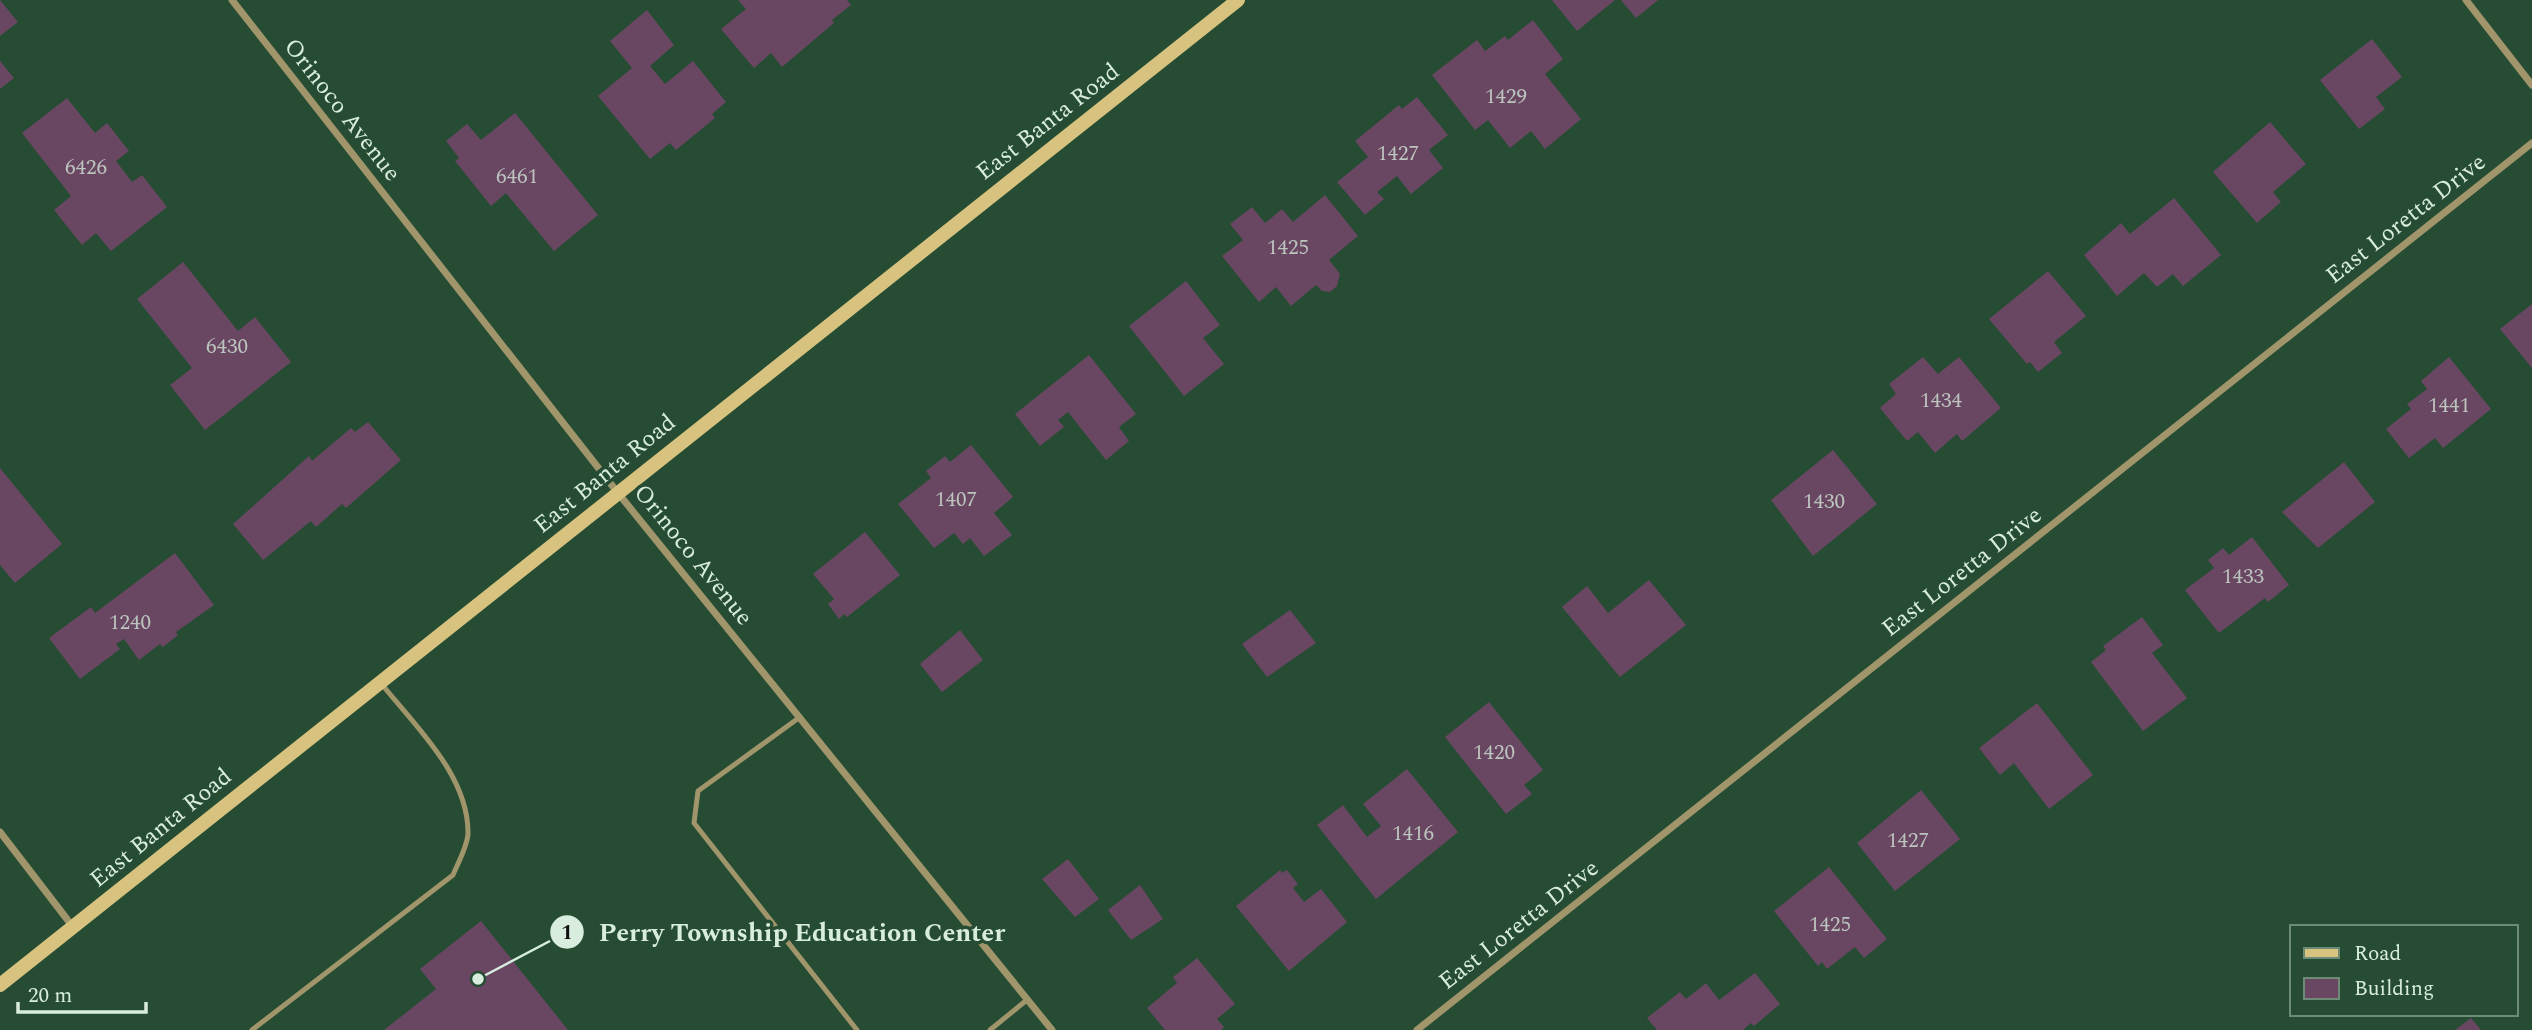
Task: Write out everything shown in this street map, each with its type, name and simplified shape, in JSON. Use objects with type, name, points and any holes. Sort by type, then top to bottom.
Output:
[{"type":"street","name":"Orinoco Avenue","points":[[232,0],[618,493],[1052,1030]]},
{"type":"street","name":"East Banta Road","points":[[0,985],[1238,0]]},
{"type":"street","points":[[2466,0],[2532,85]]},
{"type":"street","name":"East Loretta Drive","points":[[1417,1030],[2532,144]]},
{"type":"street","points":[[0,832],[73,927]]},
{"type":"lane","points":[[252,1030],[453,875],[468,836],[465,808],[451,773],[380,682]]},
{"type":"lane","points":[[800,718],[698,791],[694,823],[857,1030]]},
{"type":"lane","points":[[990,1030],[1028,999]]},
{"type":"building","points":[[0,0],[18,22],[0,36]]},
{"type":"building","points":[[738,0],[847,0],[851,5],[782,67],[771,53],[754,68],[721,29],[746,9]]},
{"type":"building","points":[[1552,0],[1615,0],[1577,31]]},
{"type":"building","points":[[1621,0],[1658,0],[1636,18]]},
{"type":"building","points":[[647,10],[674,45],[650,66],[665,84],[693,61],[726,102],[712,114],[715,118],[676,150],[670,143],[650,159],[598,96],[632,68],[610,41]]},
{"type":"building","points":[[1533,20],[1563,59],[1545,74],[1581,119],[1545,149],[1531,131],[1510,148],[1488,120],[1475,130],[1432,75],[1477,40],[1485,51],[1505,36],[1508,40]]},
{"type":"building","points":[[2372,39],[2402,77],[2376,97],[2385,109],[2359,129],[2320,80]]},
{"type":"building","points":[[0,61],[14,78],[0,89]]},
{"type":"building","points":[[1417,97],[1448,135],[1429,150],[1443,168],[1411,194],[1397,176],[1377,192],[1384,199],[1365,215],[1337,182],[1368,157],[1355,141],[1399,105],[1402,109]]},
{"type":"building","points":[[67,98],[95,133],[107,123],[129,151],[116,161],[132,182],[142,175],[167,207],[111,251],[96,233],[82,245],[54,210],[71,196],[22,133]]},
{"type":"building","points":[[515,113],[598,215],[554,251],[506,193],[491,206],[455,161],[459,158],[446,141],[467,124],[481,140]]},
{"type":"building","points":[[2270,122],[2306,164],[2273,192],[2281,202],[2257,223],[2213,172]]},
{"type":"building","points":[[1325,195],[1358,236],[1329,260],[1340,274],[1337,286],[1330,292],[1322,291],[1316,285],[1291,306],[1276,287],[1259,302],[1222,256],[1243,240],[1230,224],[1252,207],[1265,223],[1282,209],[1293,222]]},
{"type":"building","points":[[2174,198],[2221,255],[2183,286],[2173,274],[2157,287],[2144,273],[2117,296],[2084,255],[2121,223],[2130,234]]},
{"type":"building","points":[[183,262],[238,331],[255,317],[291,362],[205,430],[170,385],[192,368],[137,299]]},
{"type":"building","points":[[2048,271],[2086,316],[2054,342],[2062,353],[2038,372],[2030,362],[2027,364],[1989,319]]},
{"type":"building","points":[[1186,281],[1220,325],[1203,338],[1224,364],[1184,396],[1129,326]]},
{"type":"building","points":[[2532,304],[2532,368],[2500,329]]},
{"type":"building","points":[[1089,355],[1136,414],[1119,427],[1129,441],[1106,460],[1068,412],[1058,420],[1064,427],[1040,446],[1015,414]]},
{"type":"building","points":[[1923,357],[1938,374],[1959,357],[2001,408],[1962,441],[1957,434],[1935,453],[1918,432],[1907,441],[1880,408],[1896,394],[1889,384]]},
{"type":"building","points":[[2449,357],[2491,409],[2443,448],[2435,438],[2409,458],[2386,429],[2411,409],[2407,404],[2427,389],[2421,381]]},
{"type":"building","points":[[368,422],[401,460],[346,508],[342,504],[316,527],[311,521],[263,560],[233,524],[309,456],[312,461],[351,428],[355,432]]},
{"type":"building","points":[[971,445],[1013,497],[994,513],[1012,535],[984,556],[970,538],[963,544],[954,533],[934,548],[898,504],[931,478],[926,471],[945,456],[950,462]]},
{"type":"building","points":[[1833,450],[1877,504],[1813,556],[1771,500]]},
{"type":"building","points":[[2344,462],[2375,502],[2318,548],[2282,512]]},
{"type":"building","points":[[0,468],[62,544],[15,583],[0,565]]},
{"type":"building","points":[[865,532],[900,575],[847,617],[844,614],[839,619],[828,604],[834,599],[813,574]]},
{"type":"building","points":[[2252,537],[2289,585],[2268,602],[2265,598],[2219,633],[2185,590],[2214,568],[2208,560],[2223,548],[2229,555]]},
{"type":"building","points":[[175,553],[214,605],[176,632],[178,635],[163,647],[160,644],[139,660],[124,639],[116,644],[120,649],[80,679],[49,638],[91,607],[95,613]]},
{"type":"building","points":[[1649,580],[1686,625],[1620,677],[1562,607],[1587,586],[1608,613]]},
{"type":"building","points":[[1290,610],[1316,643],[1267,677],[1242,644]]},
{"type":"building","points":[[2142,617],[2163,645],[2152,653],[2187,698],[2143,731],[2091,662],[2106,650],[2103,646]]},
{"type":"building","points":[[960,630],[983,660],[942,692],[920,664]]},
{"type":"building","points":[[1489,702],[1543,770],[1524,785],[1532,794],[1506,814],[1445,737]]},
{"type":"building","points":[[2037,703],[2093,775],[2049,809],[2014,763],[2000,775],[1979,748]]},
{"type":"building","points":[[1407,769],[1458,832],[1376,899],[1317,825],[1343,805],[1367,837],[1381,826],[1363,804]]},
{"type":"building","points":[[1921,790],[1960,839],[1895,891],[1857,843]]},
{"type":"building","points":[[1068,859],[1099,899],[1075,917],[1042,879]]},
{"type":"building","points":[[1829,867],[1887,939],[1864,958],[1855,947],[1827,969],[1822,962],[1818,966],[1774,911]]},
{"type":"building","points":[[1280,870],[1282,873],[1287,870],[1298,884],[1293,888],[1304,902],[1321,889],[1347,922],[1289,971],[1236,906]]},
{"type":"building","points":[[1140,885],[1163,919],[1131,940],[1108,910]]},
{"type":"building","points":[[481,921],[568,1030],[384,1030],[436,989],[420,969]]},
{"type":"building","points":[[1197,958],[1235,1004],[1217,1019],[1224,1027],[1221,1030],[1165,1030],[1147,1008],[1177,983],[1173,977]]},
{"type":"building","points":[[1755,973],[1780,1004],[1754,1026],[1751,1023],[1743,1030],[1657,1030],[1647,1018],[1680,992],[1686,999],[1706,983],[1719,1000]]},
{"type":"building","points":[[2471,1018],[2481,1030],[2455,1030]]},
{"type":"place","name":"Perry Township Education Center","points":[[478,979]]}]
